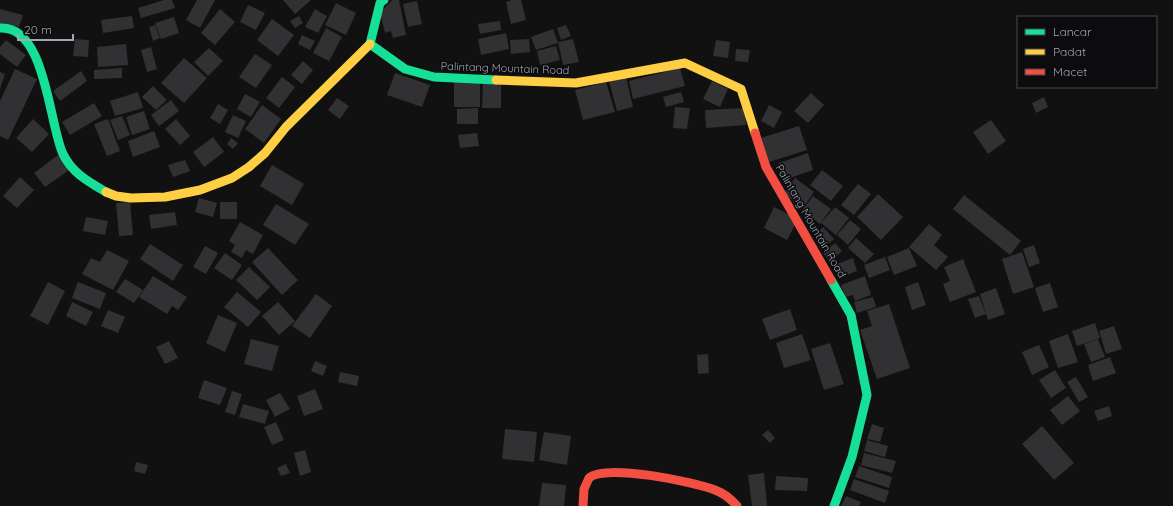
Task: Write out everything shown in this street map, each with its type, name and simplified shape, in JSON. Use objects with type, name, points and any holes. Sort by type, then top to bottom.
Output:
[{"type":"street","points":[[0,28],[7,27],[22,36],[36,63],[45,81],[55,133],[61,151],[70,166],[79,176],[92,185],[115,196],[144,198],[167,196],[216,185],[244,171],[275,143],[281,132],[319,97],[348,63],[370,44],[380,3],[384,0]]},
{"type":"street","name":"Palintang Mountain Road","points":[[370,44],[405,69],[434,77],[576,83],[685,63],[741,89],[766,167],[851,315],[867,395],[852,457],[834,506]]},
{"type":"street","points":[[583,506],[586,482],[591,476],[598,472],[615,472],[687,482],[715,490],[731,499],[737,506]]},
{"type":"building","points":[[164,0],[172,0],[175,8],[141,18],[138,8]]},
{"type":"building","points":[[197,0],[215,0],[200,28],[186,20]]},
{"type":"building","points":[[283,0],[311,0],[295,14]]},
{"type":"building","points":[[392,0],[399,0],[406,35],[393,38],[391,31],[385,33],[380,13]]},
{"type":"building","points":[[521,0],[526,20],[511,24],[506,2]]},
{"type":"building","points":[[417,1],[422,24],[408,27],[403,4]]},
{"type":"building","points":[[336,3],[356,13],[346,35],[325,25]]},
{"type":"building","points":[[248,5],[265,13],[256,30],[240,22]]},
{"type":"building","points":[[0,9],[23,15],[19,27],[0,24]]},
{"type":"building","points":[[220,9],[235,22],[215,45],[201,33]]},
{"type":"building","points":[[315,9],[327,16],[318,33],[305,27]]},
{"type":"building","points":[[132,16],[134,28],[103,33],[101,20]]},
{"type":"building","points":[[299,16],[303,23],[295,28],[290,21]]},
{"type":"building","points":[[174,17],[179,33],[161,39],[155,23]]},
{"type":"building","points":[[272,19],[294,35],[278,56],[257,40]]},
{"type":"building","points":[[500,21],[501,30],[480,34],[478,24]]},
{"type":"building","points":[[155,25],[160,38],[153,41],[149,27]]},
{"type":"building","points":[[566,25],[571,36],[561,40],[557,28]]},
{"type":"building","points":[[326,28],[342,37],[329,61],[313,53]]},
{"type":"building","points":[[553,29],[558,43],[536,50],[531,37]]},
{"type":"building","points":[[506,33],[509,49],[481,55],[478,39]]},
{"type":"building","points":[[302,35],[315,41],[310,50],[298,44]]},
{"type":"building","points":[[75,39],[89,40],[88,57],[73,56]]},
{"type":"building","points":[[529,39],[530,52],[511,54],[510,40]]},
{"type":"building","points":[[573,39],[579,62],[563,65],[558,42]]},
{"type":"building","points":[[6,40],[26,55],[17,67],[0,54],[0,47]]},
{"type":"building","points":[[716,40],[730,42],[728,58],[713,56]]},
{"type":"building","points":[[126,44],[128,65],[98,67],[97,47]]},
{"type":"building","points":[[556,46],[560,60],[540,65],[537,51]]},
{"type":"building","points":[[151,47],[157,69],[147,72],[141,50]]},
{"type":"building","points":[[209,48],[223,61],[208,76],[194,62]]},
{"type":"building","points":[[736,49],[750,50],[748,62],[735,61]]},
{"type":"building","points":[[255,54],[272,65],[256,88],[239,77]]},
{"type":"building","points":[[184,58],[207,78],[184,103],[161,83]]},
{"type":"building","points":[[303,61],[313,70],[302,84],[291,75]]},
{"type":"building","points":[[122,68],[122,78],[94,79],[94,70]]},
{"type":"building","points":[[680,68],[685,86],[633,99],[629,81]]},
{"type":"building","points":[[15,69],[37,79],[8,140],[0,136],[0,101]]},
{"type":"building","points":[[81,71],[87,81],[60,101],[53,91]]},
{"type":"building","points":[[0,72],[5,74],[0,89]]},
{"type":"building","points":[[395,73],[430,85],[422,107],[387,95]]},
{"type":"building","points":[[282,77],[295,87],[279,108],[266,98]]},
{"type":"building","points":[[626,77],[633,107],[617,111],[609,81]]},
{"type":"building","points":[[712,81],[728,89],[720,107],[703,99]]},
{"type":"building","points":[[454,82],[480,82],[480,107],[454,107]]},
{"type":"building","points":[[606,82],[615,112],[583,120],[575,90]]},
{"type":"building","points":[[483,83],[501,84],[501,108],[482,108]]},
{"type":"building","points":[[153,86],[167,100],[156,110],[142,97]]},
{"type":"building","points":[[138,92],[143,108],[115,116],[110,101]]},
{"type":"building","points":[[681,92],[684,102],[666,107],[663,97]]},
{"type":"building","points":[[811,93],[824,105],[808,123],[794,111]]},
{"type":"building","points":[[245,94],[260,102],[251,117],[237,109]]},
{"type":"building","points":[[1044,97],[1048,107],[1036,113],[1032,103]]},
{"type":"building","points":[[337,98],[349,106],[340,119],[328,110]]},
{"type":"building","points":[[171,100],[179,111],[159,126],[151,115]]},
{"type":"building","points":[[94,103],[102,116],[70,135],[62,122]]},
{"type":"building","points":[[218,104],[228,110],[220,124],[210,118]]},
{"type":"building","points":[[262,105],[281,119],[264,143],[245,129]]},
{"type":"building","points":[[769,105],[782,112],[774,128],[761,121]]},
{"type":"building","points":[[675,107],[690,108],[687,129],[673,128]]},
{"type":"building","points":[[478,108],[478,124],[457,124],[457,109]]},
{"type":"building","points":[[745,108],[746,125],[706,128],[705,110]]},
{"type":"building","points":[[144,111],[150,129],[132,135],[126,117]]},
{"type":"building","points":[[233,115],[246,121],[238,138],[225,132]]},
{"type":"building","points":[[122,116],[130,135],[118,140],[110,120]]},
{"type":"building","points":[[33,119],[49,134],[32,152],[16,138]]},
{"type":"building","points":[[108,119],[120,151],[107,156],[94,124]]},
{"type":"building","points":[[176,119],[190,136],[180,145],[165,129]]},
{"type":"building","points":[[991,120],[1006,141],[988,154],[973,132]]},
{"type":"building","points":[[799,126],[807,150],[769,162],[761,138]]},
{"type":"building","points":[[154,131],[160,147],[133,157],[128,141]]},
{"type":"building","points":[[477,133],[479,146],[460,148],[458,135]]},
{"type":"building","points":[[213,137],[224,152],[204,167],[193,152]]},
{"type":"building","points":[[231,138],[238,143],[233,149],[227,144]]},
{"type":"building","points":[[808,153],[813,170],[784,180],[779,163]]},
{"type":"building","points":[[58,155],[69,170],[45,187],[34,173]]},
{"type":"building","points":[[185,160],[190,171],[173,177],[168,165]]},
{"type":"building","points":[[272,165],[304,184],[292,205],[260,186]]},
{"type":"building","points":[[822,170],[843,186],[831,201],[810,185]]},
{"type":"building","points":[[20,177],[34,190],[17,208],[3,196]]},
{"type":"building","points":[[795,178],[814,192],[803,208],[784,194]]},
{"type":"building","points":[[858,184],[871,194],[854,215],[841,205]]},
{"type":"building","points":[[878,194],[903,217],[881,240],[857,217]]},
{"type":"building","points":[[964,195],[1021,241],[1010,255],[953,209]]},
{"type":"building","points":[[813,196],[831,209],[820,224],[802,210]]},
{"type":"building","points":[[199,198],[217,203],[213,217],[195,212]]},
{"type":"building","points":[[130,202],[133,235],[119,236],[116,203]]},
{"type":"building","points":[[220,202],[237,202],[237,219],[220,219]]},
{"type":"building","points":[[276,204],[309,224],[295,245],[263,225]]},
{"type":"building","points":[[774,207],[788,214],[795,225],[787,240],[764,228]]},
{"type":"building","points":[[835,207],[849,218],[836,235],[821,223]]},
{"type":"building","points":[[175,212],[177,225],[151,229],[149,215]]},
{"type":"building","points":[[86,217],[108,221],[105,235],[83,231]]},
{"type":"building","points":[[850,220],[861,229],[848,245],[837,235]]},
{"type":"building","points":[[240,222],[263,235],[253,254],[246,250],[242,258],[231,252],[235,245],[229,241]]},
{"type":"building","points":[[929,224],[942,235],[934,245],[948,257],[936,270],[909,247]]},
{"type":"building","points":[[823,227],[834,239],[826,246],[815,235]]},
{"type":"building","points":[[856,238],[874,254],[865,263],[848,248]]},
{"type":"building","points":[[835,243],[842,251],[830,262],[823,253]]},
{"type":"building","points":[[150,244],[183,265],[173,281],[140,259]]},
{"type":"building","points":[[1034,245],[1040,263],[1029,267],[1023,249]]},
{"type":"building","points":[[205,246],[218,253],[206,274],[193,267]]},
{"type":"building","points":[[268,248],[298,280],[282,295],[252,262]]},
{"type":"building","points":[[909,248],[917,266],[894,275],[887,257]]},
{"type":"building","points":[[107,250],[129,261],[113,290],[82,274],[91,258],[100,262]]},
{"type":"building","points":[[1022,252],[1034,287],[1013,294],[1002,259]]},
{"type":"building","points":[[225,253],[242,265],[232,280],[214,268]]},
{"type":"building","points":[[885,257],[890,270],[869,278],[864,265]]},
{"type":"building","points":[[853,258],[857,271],[839,278],[834,265]]},
{"type":"building","points":[[963,259],[976,292],[950,302],[943,284],[950,281],[944,267]]},
{"type":"building","points":[[249,267],[270,287],[257,300],[236,280]]},
{"type":"building","points":[[153,276],[187,297],[178,310],[172,306],[167,314],[139,297]]},
{"type":"building","points":[[865,276],[871,295],[855,301],[853,295],[846,297],[841,285]]},
{"type":"building","points":[[125,279],[143,290],[134,303],[116,292]]},
{"type":"building","points":[[48,282],[65,291],[48,325],[30,316]]},
{"type":"building","points":[[78,282],[106,293],[100,309],[72,298]]},
{"type":"building","points":[[918,282],[926,305],[912,310],[905,287]]},
{"type":"building","points":[[1050,283],[1058,307],[1043,312],[1035,288]]},
{"type":"building","points":[[996,288],[1005,314],[988,320],[980,294]]},
{"type":"building","points":[[237,292],[261,312],[248,327],[224,307]]},
{"type":"building","points":[[316,294],[332,306],[310,338],[292,326]]},
{"type":"building","points":[[979,296],[986,314],[975,318],[968,299]]},
{"type":"building","points":[[873,297],[876,307],[857,313],[854,302]]},
{"type":"building","points":[[72,302],[93,312],[86,326],[66,316]]},
{"type":"building","points":[[278,302],[295,321],[279,335],[262,316]]},
{"type":"building","points":[[889,304],[910,368],[877,379],[860,330],[872,326],[867,311]]},
{"type":"building","points":[[790,309],[797,330],[770,340],[762,319]]},
{"type":"building","points":[[108,310],[125,317],[118,333],[101,326]]},
{"type":"building","points":[[218,315],[237,323],[225,352],[206,343]]},
{"type":"building","points":[[1095,323],[1100,338],[1077,346],[1072,331]]},
{"type":"building","points":[[1114,326],[1122,349],[1106,354],[1099,331]]},
{"type":"building","points":[[802,334],[811,360],[784,368],[776,343]]},
{"type":"building","points":[[1068,334],[1078,362],[1058,368],[1049,341]]},
{"type":"building","points":[[251,339],[279,346],[272,371],[244,364]]},
{"type":"building","points":[[1098,339],[1105,357],[1091,362],[1084,344]]},
{"type":"building","points":[[169,341],[178,358],[165,364],[156,347]]},
{"type":"building","points":[[830,343],[844,384],[824,390],[811,349]]},
{"type":"building","points":[[1039,345],[1049,367],[1032,375],[1022,352]]},
{"type":"building","points":[[708,354],[709,373],[698,374],[697,355]]},
{"type":"building","points":[[1110,357],[1116,373],[1093,381],[1088,365]]},
{"type":"building","points":[[315,361],[327,366],[323,376],[311,371]]},
{"type":"building","points":[[1055,370],[1066,388],[1051,398],[1039,380]]},
{"type":"building","points":[[340,372],[359,376],[357,386],[338,382]]},
{"type":"building","points":[[1076,377],[1088,397],[1079,402],[1067,382]]},
{"type":"building","points":[[204,380],[227,388],[220,405],[198,398]]},
{"type":"building","points":[[315,389],[323,409],[304,416],[297,396]]},
{"type":"building","points":[[232,391],[242,394],[235,415],[225,412]]},
{"type":"building","points":[[280,393],[290,409],[275,417],[266,400]]},
{"type":"building","points":[[1068,396],[1080,411],[1062,425],[1050,410]]},
{"type":"building","points":[[243,404],[269,411],[265,424],[239,417]]},
{"type":"building","points":[[1109,406],[1112,416],[1098,421],[1094,411]]},
{"type":"building","points":[[276,422],[284,440],[272,445],[264,427]]},
{"type":"building","points":[[872,424],[884,428],[880,442],[867,439]]},
{"type":"building","points":[[1042,426],[1074,463],[1054,480],[1022,444]]},
{"type":"building","points":[[505,429],[537,432],[534,462],[502,459]]},
{"type":"building","points":[[768,430],[775,438],[770,443],[762,435]]},
{"type":"building","points":[[544,432],[571,436],[567,465],[539,460]]},
{"type":"building","points":[[867,440],[888,446],[885,457],[864,451]]},
{"type":"building","points":[[305,450],[311,472],[300,476],[294,453]]},
{"type":"building","points":[[864,453],[896,461],[892,473],[861,465]]},
{"type":"building","points":[[136,462],[148,465],[145,474],[134,471]]},
{"type":"building","points":[[286,464],[290,473],[281,476],[277,468]]},
{"type":"building","points":[[859,466],[892,477],[889,488],[855,477]]},
{"type":"building","points":[[764,473],[767,506],[752,506],[748,475]]},
{"type":"building","points":[[776,476],[808,478],[807,491],[775,490]]},
{"type":"building","points":[[854,479],[889,491],[885,503],[850,490]]},
{"type":"building","points":[[542,483],[566,485],[564,506],[539,506]]},
{"type":"building","points":[[846,496],[861,502],[859,506],[841,506]]},
{"type":"traffic: fast","points":[[384,0],[380,3],[370,44],[405,69],[434,77],[496,80]]},
{"type":"traffic: fast","points":[[0,28],[15,31],[27,42],[36,59],[44,79],[58,140],[67,161],[76,172],[93,185],[106,192]]},
{"type":"traffic: fast","points":[[831,280],[851,315],[867,395],[852,457],[834,506]]},
{"type":"traffic: slow","points":[[106,192],[116,196],[131,198],[165,197],[200,190],[232,178],[249,167],[265,153],[286,127],[370,44]]},
{"type":"traffic: slow","points":[[496,80],[576,83],[685,63],[741,89],[755,133]]},
{"type":"traffic: jam","points":[[755,133],[766,167],[831,280]]},
{"type":"traffic: jam","points":[[583,506],[584,489],[589,478],[598,474],[612,472],[650,475],[704,487],[721,493],[737,506]]}]
